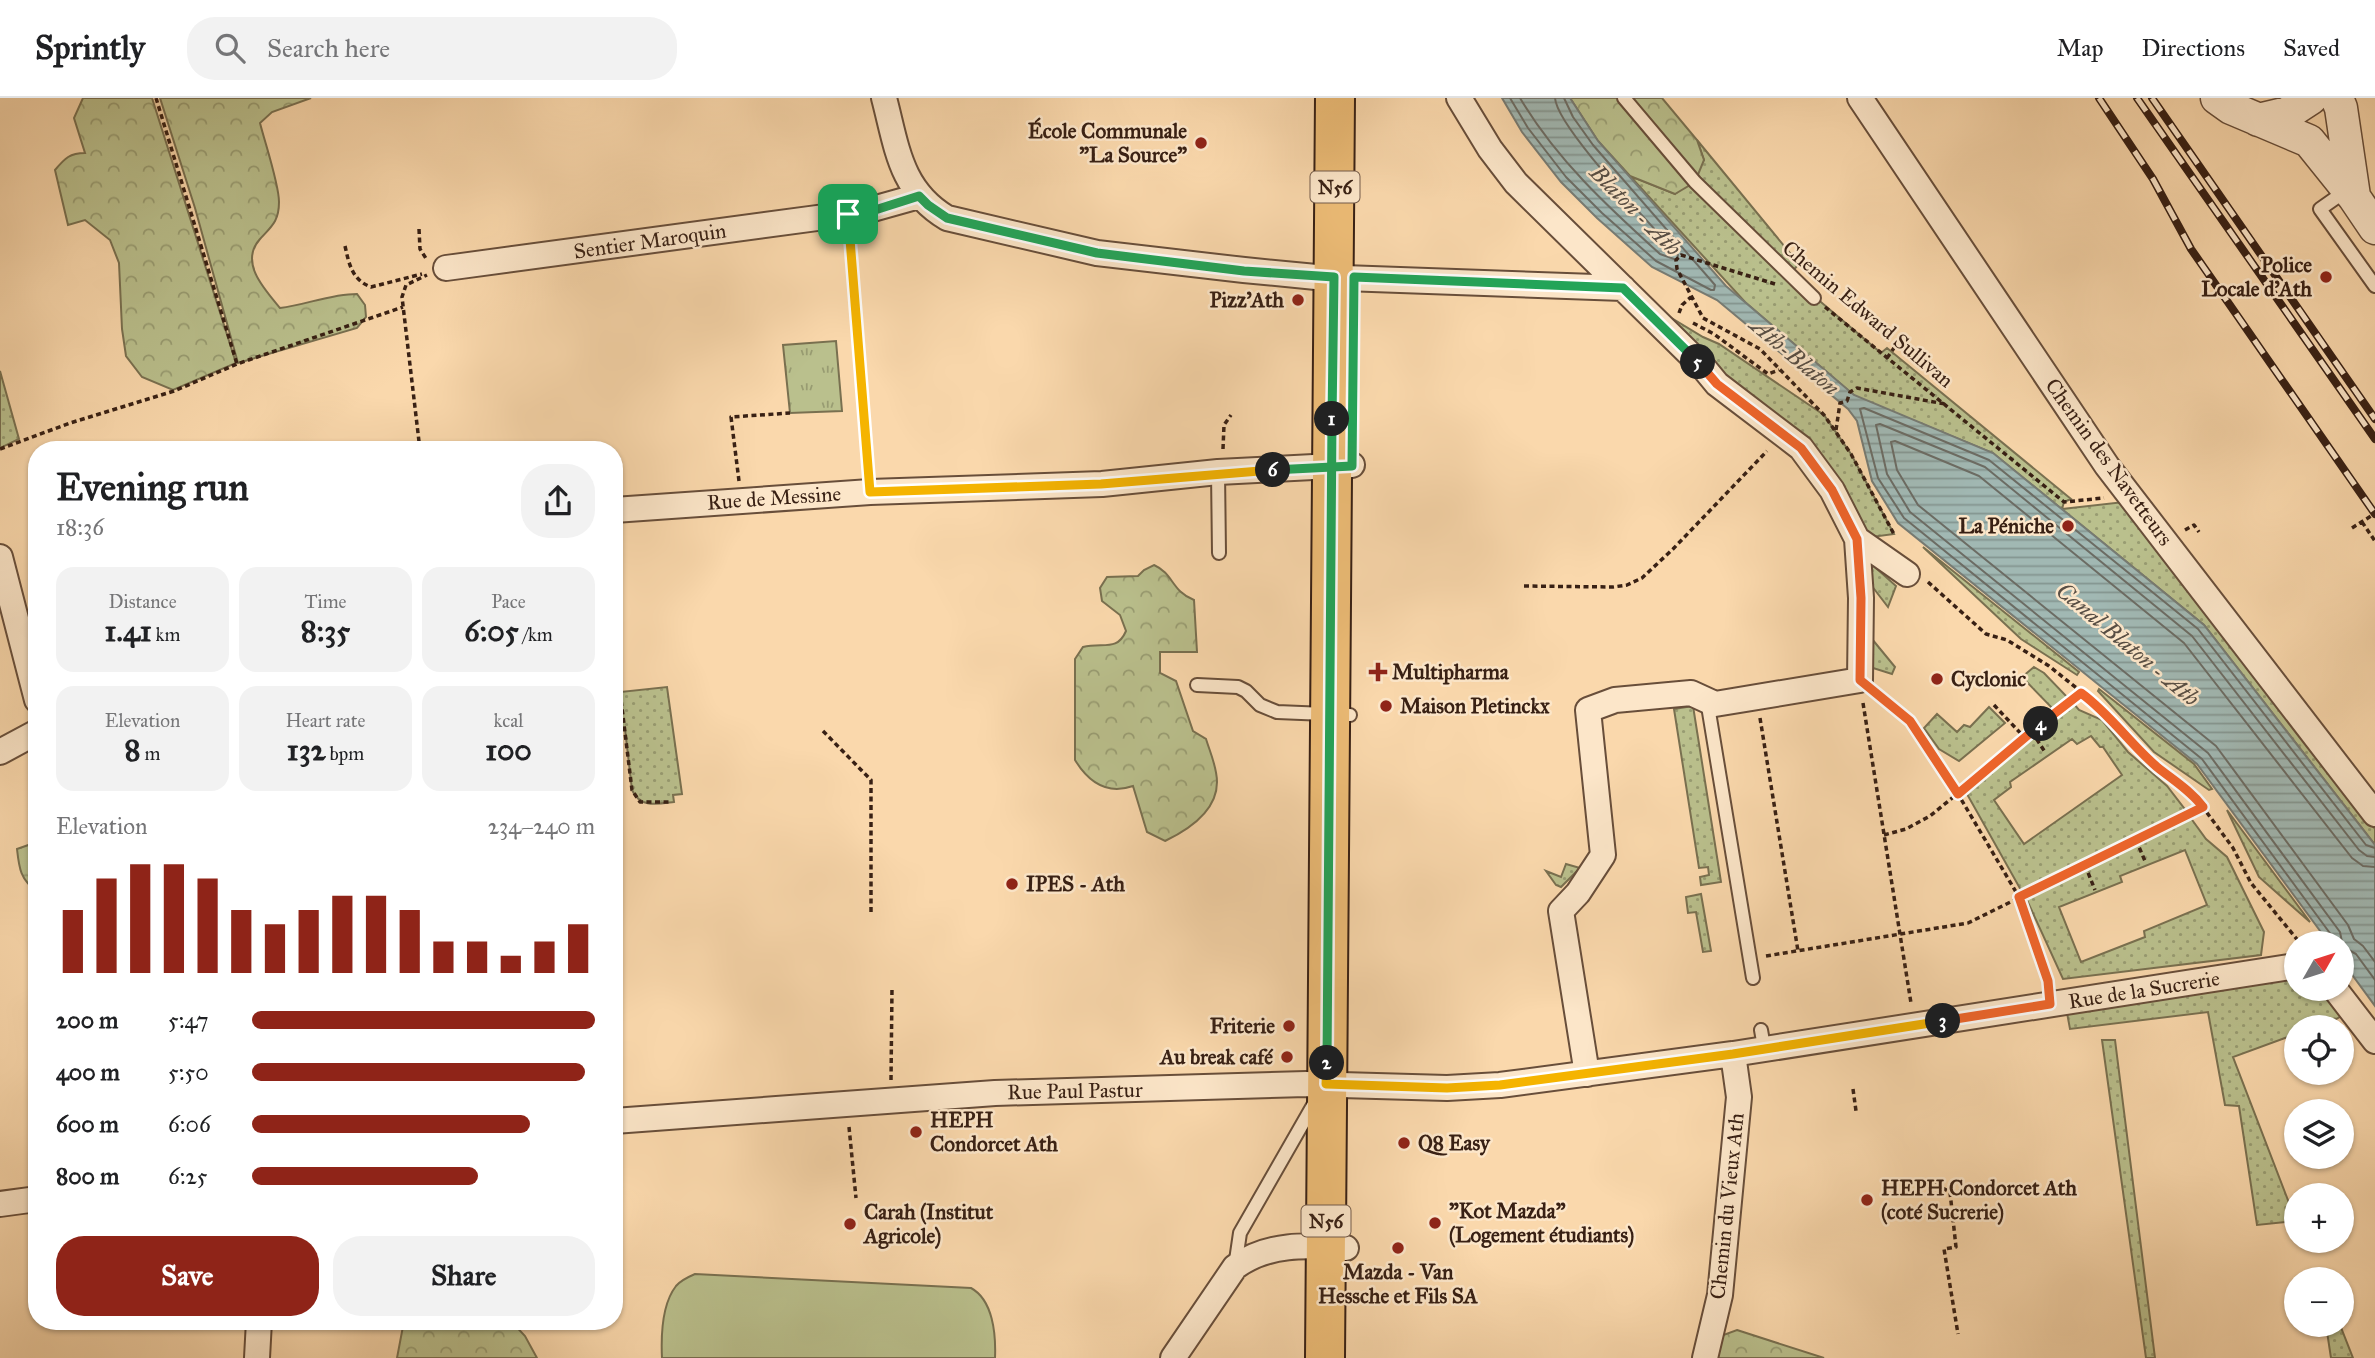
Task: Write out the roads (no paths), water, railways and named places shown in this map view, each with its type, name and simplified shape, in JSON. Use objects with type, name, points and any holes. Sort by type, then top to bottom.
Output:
[{"type":"main road","name":"N56","points":[[1335,98],[1344,277]]},
{"type":"main road","name":"N56","points":[[1345,1358],[1336,1247],[1336,1085],[1344,277],[1354,98]]},
{"type":"main road","name":"N56","points":[[1325,1358],[1336,1247]]},
{"type":"street","points":[[884,98],[907,179],[928,205],[947,218],[1097,253],[1244,271],[1344,277],[1619,284]]},
{"type":"street","points":[[1459,98],[1490,149],[1516,183],[1703,367],[1717,384],[1801,448],[1832,490],[1857,539],[1861,598],[1860,680],[1715,704],[1691,693],[1615,700],[1588,710],[1603,855],[1578,893],[1561,911],[1587,1074]]},
{"type":"street","name":"Chemin des Navetteurs","points":[[1860,98],[2107,466],[2375,814]]},
{"type":"street","points":[[2217,98],[2223,104],[2309,141],[2375,228]]},
{"type":"street","points":[[2258,120],[2288,113],[2311,98]]},
{"type":"street","points":[[2337,98],[2351,194]]},
{"type":"street","name":"Sentier Maroquin","points":[[446,268],[875,210],[919,196]]},
{"type":"street","name":"Rue de Messine","points":[[623,509],[870,492],[1101,484],[1222,472],[1342,466]]},
{"type":"street","points":[[1857,539],[1915,574]]},
{"type":"street","points":[[0,557],[28,665]]},
{"type":"street","points":[[0,752],[28,737]]},
{"type":"street","name":"Rue de la Sucrerie","points":[[1336,1085],[1447,1088],[1500,1085],[1733,1054],[1762,1039],[1914,1025],[2284,968]]},
{"type":"street","points":[[2344,1001],[2375,1041]]},
{"type":"street","name":"Chemin du Vieux Ath","points":[[1705,1358],[1720,1295],[1739,1097],[1733,1054]]},
{"type":"street","name":"Rue Paul Pastur","points":[[623,1120],[995,1093],[1336,1085]]},
{"type":"street","points":[[0,1204],[28,1200]]},
{"type":"street","points":[[1173,1358],[1235,1267],[1248,1257],[1280,1248],[1336,1247]]},
{"type":"street","points":[[257,1358],[259,1330]]},
{"type":"lane","name":"Chemin Edward Sullivan","points":[[1624,98],[1695,182],[1808,296]]},
{"type":"lane","points":[[2351,194],[2320,209],[2375,286]]},
{"type":"lane","points":[[1219,553],[1222,472]]},
{"type":"lane","points":[[1197,685],[1238,687],[1260,705],[1277,712],[1341,715]]},
{"type":"lane","points":[[1707,700],[1753,978]]},
{"type":"lane","points":[[1235,1267],[1240,1233],[1336,1085]]},
{"type":"water","points":[[1502,98],[1570,98],[1598,141],[1726,286],[1854,395],[1993,453],[2204,625],[2375,845],[2375,1006],[2354,977],[2354,931],[2320,931],[2197,764],[1898,523],[1872,481],[1857,421],[1848,409],[1717,300],[1652,267],[1561,182],[1522,132]]},
{"type":"railway","points":[[2099,98],[2153,179],[2191,249],[2375,514]]},
{"type":"railway","points":[[2137,98],[2375,439]]},
{"type":"railway","points":[[2152,98],[2375,419]]},
{"type":"place","name":"École Communale \"La Source\"","points":[[1201,143]]},
{"type":"place","name":"Police Locale d'Ath","points":[[2326,277]]},
{"type":"place","name":"Pizz'Ath","points":[[1298,300]]},
{"type":"place","name":"La Péniche","points":[[2068,526]]},
{"type":"place","name":"Multipharma","points":[[1378,672]]},
{"type":"place","name":"Cyclonic","points":[[1937,679]]},
{"type":"place","name":"Maison Pletinckx","points":[[1386,706]]},
{"type":"place","name":"IPES - Ath","points":[[1012,884]]},
{"type":"place","name":"Friterie","points":[[1289,1026]]},
{"type":"place","name":"Au break café","points":[[1287,1057]]},
{"type":"place","name":"HEPH Condorcet Ath","points":[[916,1132]]},
{"type":"place","name":"Q8 Easy","points":[[1404,1143]]},
{"type":"place","name":"HEPH Condorcet Ath (coté Sucrerie)","points":[[1867,1200]]},
{"type":"place","name":"\"Kot Mazda\" (Logement étudiants)","points":[[1435,1223]]},
{"type":"place","name":"Carah (Institut Agricole)","points":[[850,1224]]},
{"type":"place","name":"Mazda - Van Hessche et Fils SA","points":[[1398,1248]]},
{"type":"water label","name":"Blaton - Ath","points":[[1636,210]]},
{"type":"water label","name":"Ath-Blaton","points":[[1795,356]]},
{"type":"water label","name":"Canal Blaton - Ath","points":[[2128,644]]}]
